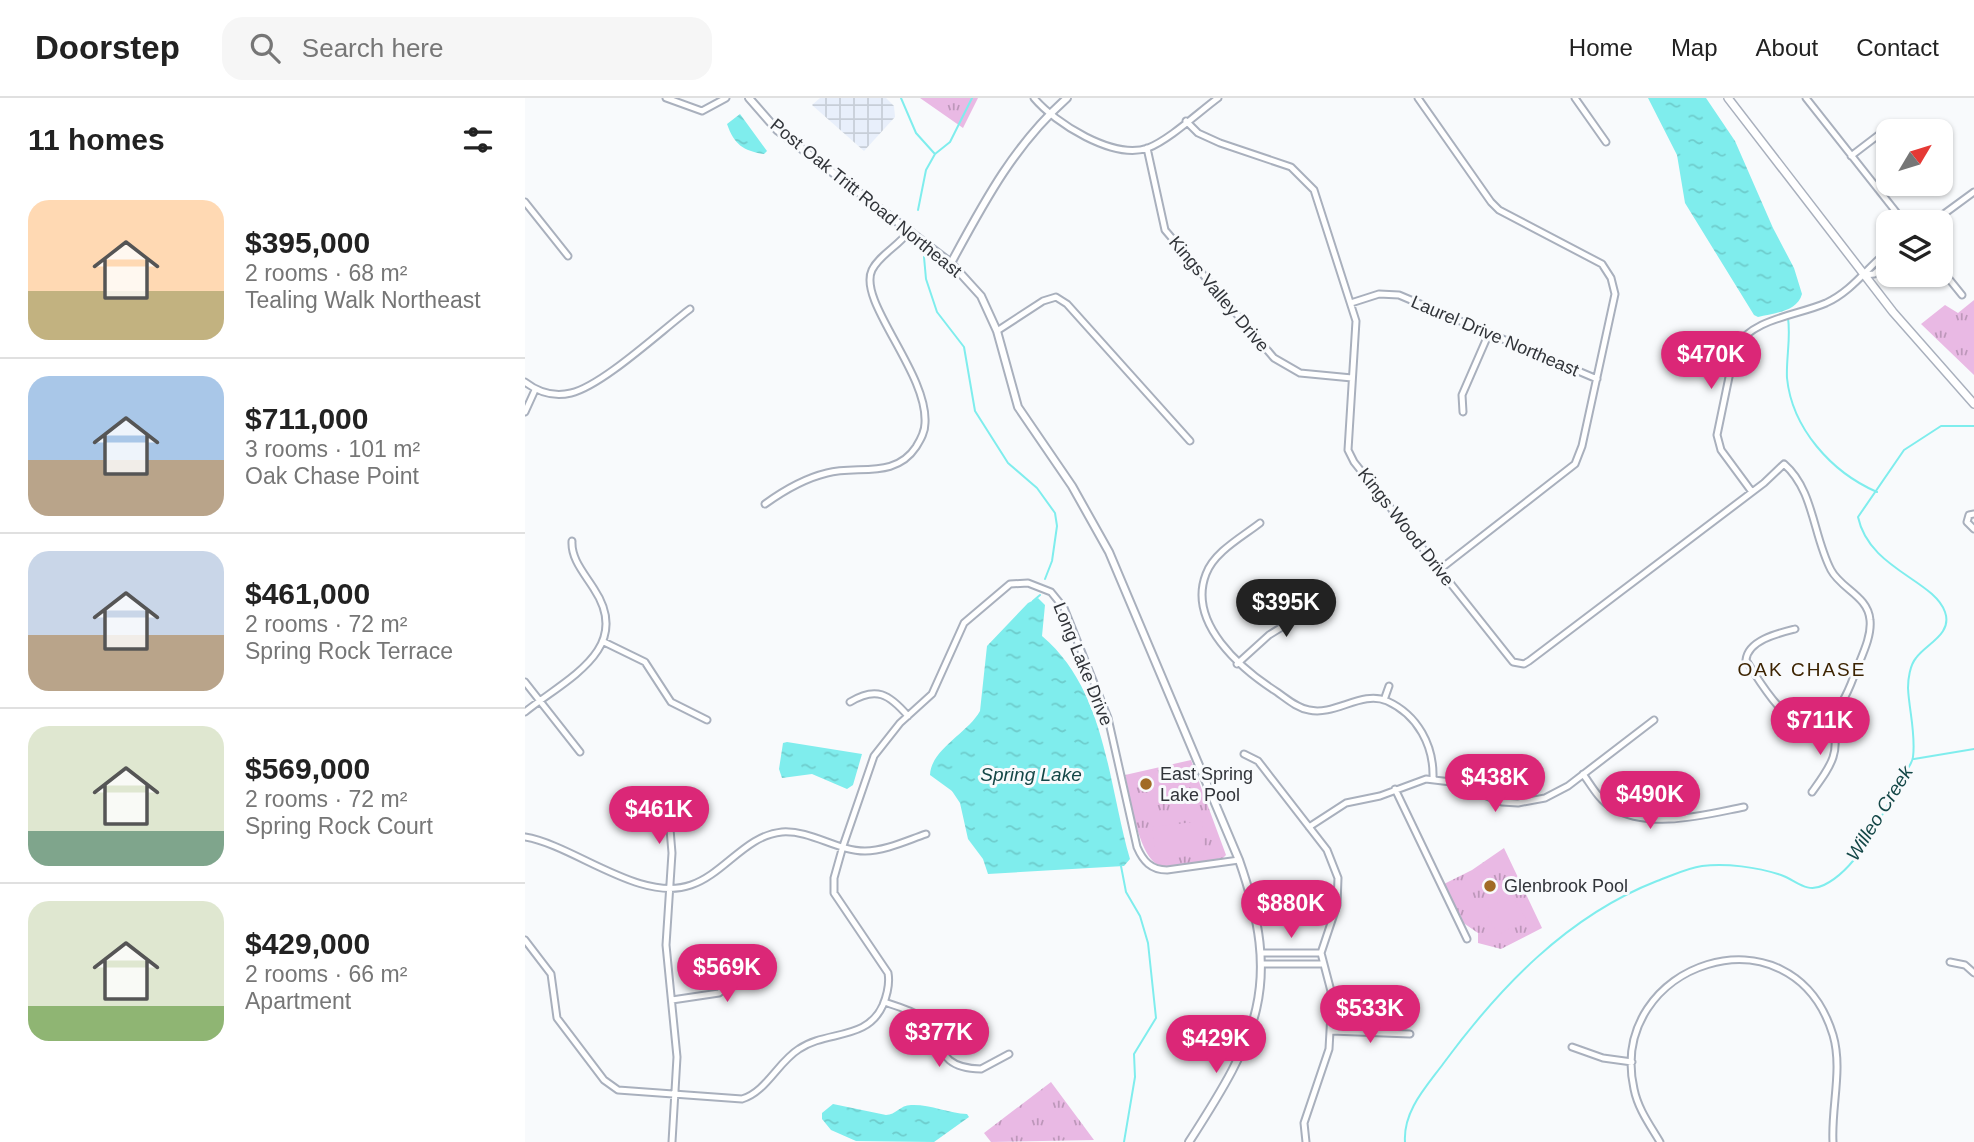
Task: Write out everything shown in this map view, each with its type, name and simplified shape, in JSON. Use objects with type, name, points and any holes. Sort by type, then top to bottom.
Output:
[{"type":"main road","points":[[1728,98],[1922,347],[1974,404]]},
{"type":"street","points":[[666,98],[702,111],[726,98]]},
{"type":"street","name":"Post Oak Tritt Road Northeast","points":[[749,98],[777,130],[951,263],[981,296],[997,331],[1018,407],[1072,486],[1109,552],[1239,860],[1254,904],[1261,953],[1257,1004],[1245,1048],[1223,1091],[1189,1142]]},
{"type":"street","points":[[1034,98],[1048,115],[1111,147],[1147,148],[1218,98]]},
{"type":"street","points":[[951,263],[1007,163],[1048,115],[1067,98]]},
{"type":"street","points":[[1418,98],[1499,210],[1593,258],[1608,270],[1615,294],[1582,446],[1574,464],[1439,570]]},
{"type":"street","points":[[1575,98],[1606,142]]},
{"type":"street","points":[[1806,98],[1894,210]]},
{"type":"street","name":"Kings Wood Drive","points":[[1186,121],[1198,133],[1291,167],[1308,181],[1319,201],[1356,321],[1348,450],[1439,570],[1510,658],[1518,664]]},
{"type":"street","points":[[1851,156],[1876,137]]},
{"type":"street","name":"Kings Valley Drive","points":[[1147,148],[1165,230],[1274,358],[1300,373],[1352,378]]},
{"type":"street","points":[[1949,210],[1974,192]]},
{"type":"street","points":[[525,202],[568,256]]},
{"type":"street","points":[[765,504],[827,473],[898,465],[912,453],[924,434],[926,415],[920,390],[909,362],[878,310],[870,284],[870,273],[876,263],[909,231]]},
{"type":"street","points":[[1865,275],[1868,267],[1876,261]]},
{"type":"street","points":[[1752,492],[1721,450],[1717,435],[1735,348],[1751,330],[1827,303],[1865,275],[1876,272]]},
{"type":"street","points":[[1953,284],[1962,295]]},
{"type":"street","points":[[1056,297],[1058,289]]},
{"type":"street","name":"Laurel Drive Northeast","points":[[1351,303],[1379,295],[1399,295],[1597,379]]},
{"type":"street","points":[[997,331],[1043,301],[1056,297],[1067,304],[1190,441]]},
{"type":"street","points":[[525,382],[535,390],[562,394],[589,386],[690,309]]},
{"type":"street","points":[[1463,412],[1462,395],[1489,333]]},
{"type":"street","points":[[525,412],[535,390]]},
{"type":"street","points":[[1517,674],[1518,664],[1529,661],[1752,492],[1784,464],[1800,482],[1831,569],[1864,604],[1870,619],[1867,639],[1845,701],[1830,721],[1811,725],[1792,719],[1743,655],[1764,640],[1795,629]]},
{"type":"street","points":[[1974,514],[1969,515],[1966,522],[1974,529]]},
{"type":"street","points":[[1260,523],[1216,559],[1203,582],[1202,596],[1208,616],[1222,645],[1237,664],[1304,709],[1326,711],[1366,699],[1384,699],[1404,712],[1426,738],[1433,754],[1433,778]]},
{"type":"street","points":[[525,712],[588,662],[604,642],[606,611],[574,558],[572,541]]},
{"type":"street","name":"Long Lake Drive","points":[[884,1002],[889,984],[887,968],[834,893],[834,878],[843,846],[869,763],[908,716],[932,694],[960,628],[1010,584],[1022,582],[1051,592],[1064,608],[1108,718],[1141,856],[1158,870],[1239,860]]},
{"type":"street","points":[[1237,664],[1269,635],[1324,601]]},
{"type":"street","points":[[604,642],[645,662],[671,702],[707,720]]},
{"type":"street","points":[[525,682],[580,752]]},
{"type":"street","points":[[1384,699],[1389,686]]},
{"type":"street","points":[[850,702],[867,693],[881,693],[895,700],[908,716]]},
{"type":"street","points":[[1309,827],[1338,806],[1415,781],[1433,778],[1451,782],[1490,799],[1518,803],[1557,793],[1654,720]]},
{"type":"street","points":[[1812,792],[1830,768],[1837,751],[1830,721]]},
{"type":"street","points":[[1244,754],[1258,761],[1309,827],[1333,860],[1338,878],[1337,905],[1321,953],[1322,964],[1332,990],[1331,1031],[1324,1072],[1304,1123],[1306,1142]]},
{"type":"street","points":[[1583,774],[1610,806],[1643,816],[1686,818],[1744,807]]},
{"type":"street","points":[[1395,789],[1467,939]]},
{"type":"street","points":[[668,805],[673,846],[666,945],[677,1057],[672,1142]]},
{"type":"street","points":[[525,837],[541,841],[631,880],[669,887],[693,885],[761,839],[778,832],[800,833],[843,846],[873,850],[926,834]]},
{"type":"street","points":[[525,940],[551,974],[558,1018],[604,1080],[626,1092],[734,1100],[747,1097],[798,1049],[867,1026],[877,1016],[884,1002],[921,1018],[940,1052],[953,1063],[981,1069],[1009,1054]]},
{"type":"street","points":[[1261,953],[1321,953]]},
{"type":"street","points":[[672,1000],[719,993],[761,958]]},
{"type":"street","points":[[1660,1142],[1638,1103],[1632,1062],[1636,1036],[1648,1010],[1665,989],[1689,971],[1727,959],[1754,960],[1779,968],[1804,986],[1815,999],[1832,1033],[1836,1059],[1833,1142]]},
{"type":"street","points":[[1951,962],[1965,965],[1974,973]]},
{"type":"street","points":[[1262,964],[1322,964]]},
{"type":"street","points":[[1331,1031],[1410,1034]]},
{"type":"street","points":[[1572,1046],[1603,1058],[1632,1062]]},
{"type":"shaded area","points":[[820,98],[886,98],[894,106],[895,117],[864,151],[812,105]]},
{"type":"green space","points":[[920,98],[978,98],[963,128]]},
{"type":"green space","points":[[1974,300],[1974,375],[1921,324],[1945,305],[1958,313]]},
{"type":"green space","points":[[1191,760],[1226,855],[1223,858],[1178,866],[1163,866],[1155,863],[1142,842],[1125,775]]},
{"type":"green space","points":[[1202,821],[1204,855],[1156,859],[1152,827]]},
{"type":"green space","points":[[1504,848],[1542,928],[1501,949],[1478,943],[1478,933],[1462,922],[1444,884],[1472,870]]},
{"type":"green space","points":[[1512,895],[1526,919],[1498,935],[1485,910]]},
{"type":"green space","points":[[1051,1082],[1094,1140],[991,1142],[984,1133]]},
{"type":"water","points":[[1648,98],[1706,98],[1735,141],[1773,228],[1794,268],[1802,294],[1795,305],[1778,313],[1758,317],[1754,315],[1685,203],[1677,155]]},
{"type":"water","points":[[740,114],[767,151],[764,154],[750,151],[733,137],[727,124]]},
{"type":"water","name":"Spring Lake","points":[[1038,598],[1045,605],[1042,636],[1063,658],[1080,683],[1102,740],[1130,859],[1124,866],[988,874],[983,859],[968,839],[960,803],[952,791],[930,775],[932,766],[943,749],[980,711],[987,646],[1028,603]]},
{"type":"water","points":[[783,743],[862,754],[853,785],[847,789],[812,774],[782,778],[779,769]]},
{"type":"water","points":[[833,1104],[886,1115],[907,1105],[918,1105],[967,1114],[969,1117],[934,1142],[856,1141],[831,1130],[822,1119],[822,1113]]},
{"type":"waterway","points":[[901,98],[916,133],[934,153]]},
{"type":"waterway","points":[[918,210],[926,170],[935,154],[950,142],[972,98]]},
{"type":"waterway","points":[[924,257],[926,279],[937,312],[964,347],[975,411],[1008,463],[1037,488],[1055,513],[1057,526],[1052,561],[1045,579]]},
{"type":"waterway","points":[[1788,318],[1787,378],[1797,414],[1806,431],[1830,460],[1844,473],[1877,492]]},
{"type":"waterway","name":"Willeo Creek","points":[[1405,1142],[1408,1120],[1417,1100],[1487,1008],[1537,957],[1593,914],[1657,881],[1702,866],[1731,865],[1752,868],[1781,875],[1812,888],[1824,885],[1848,867],[1868,840],[1912,760],[1914,740],[1908,688],[1910,672],[1920,653],[1942,633],[1946,620],[1939,601],[1875,549],[1864,535],[1858,517],[1904,450],[1941,426],[1974,426]]},
{"type":"waterway","points":[[1033,601],[1040,595]]},
{"type":"waterway","points":[[1914,759],[1974,749]]},
{"type":"waterway","points":[[1121,866],[1126,892],[1140,916],[1148,943],[1156,1018],[1134,1054],[1135,1077],[1124,1142]]},
{"type":"place","name":"East Spring Lake Pool","points":[[1146,784]]},
{"type":"place","name":"Glenbrook Pool","points":[[1490,886]]},
{"type":"district","name":"OAK CHASE","points":[[1802,669]]}]
